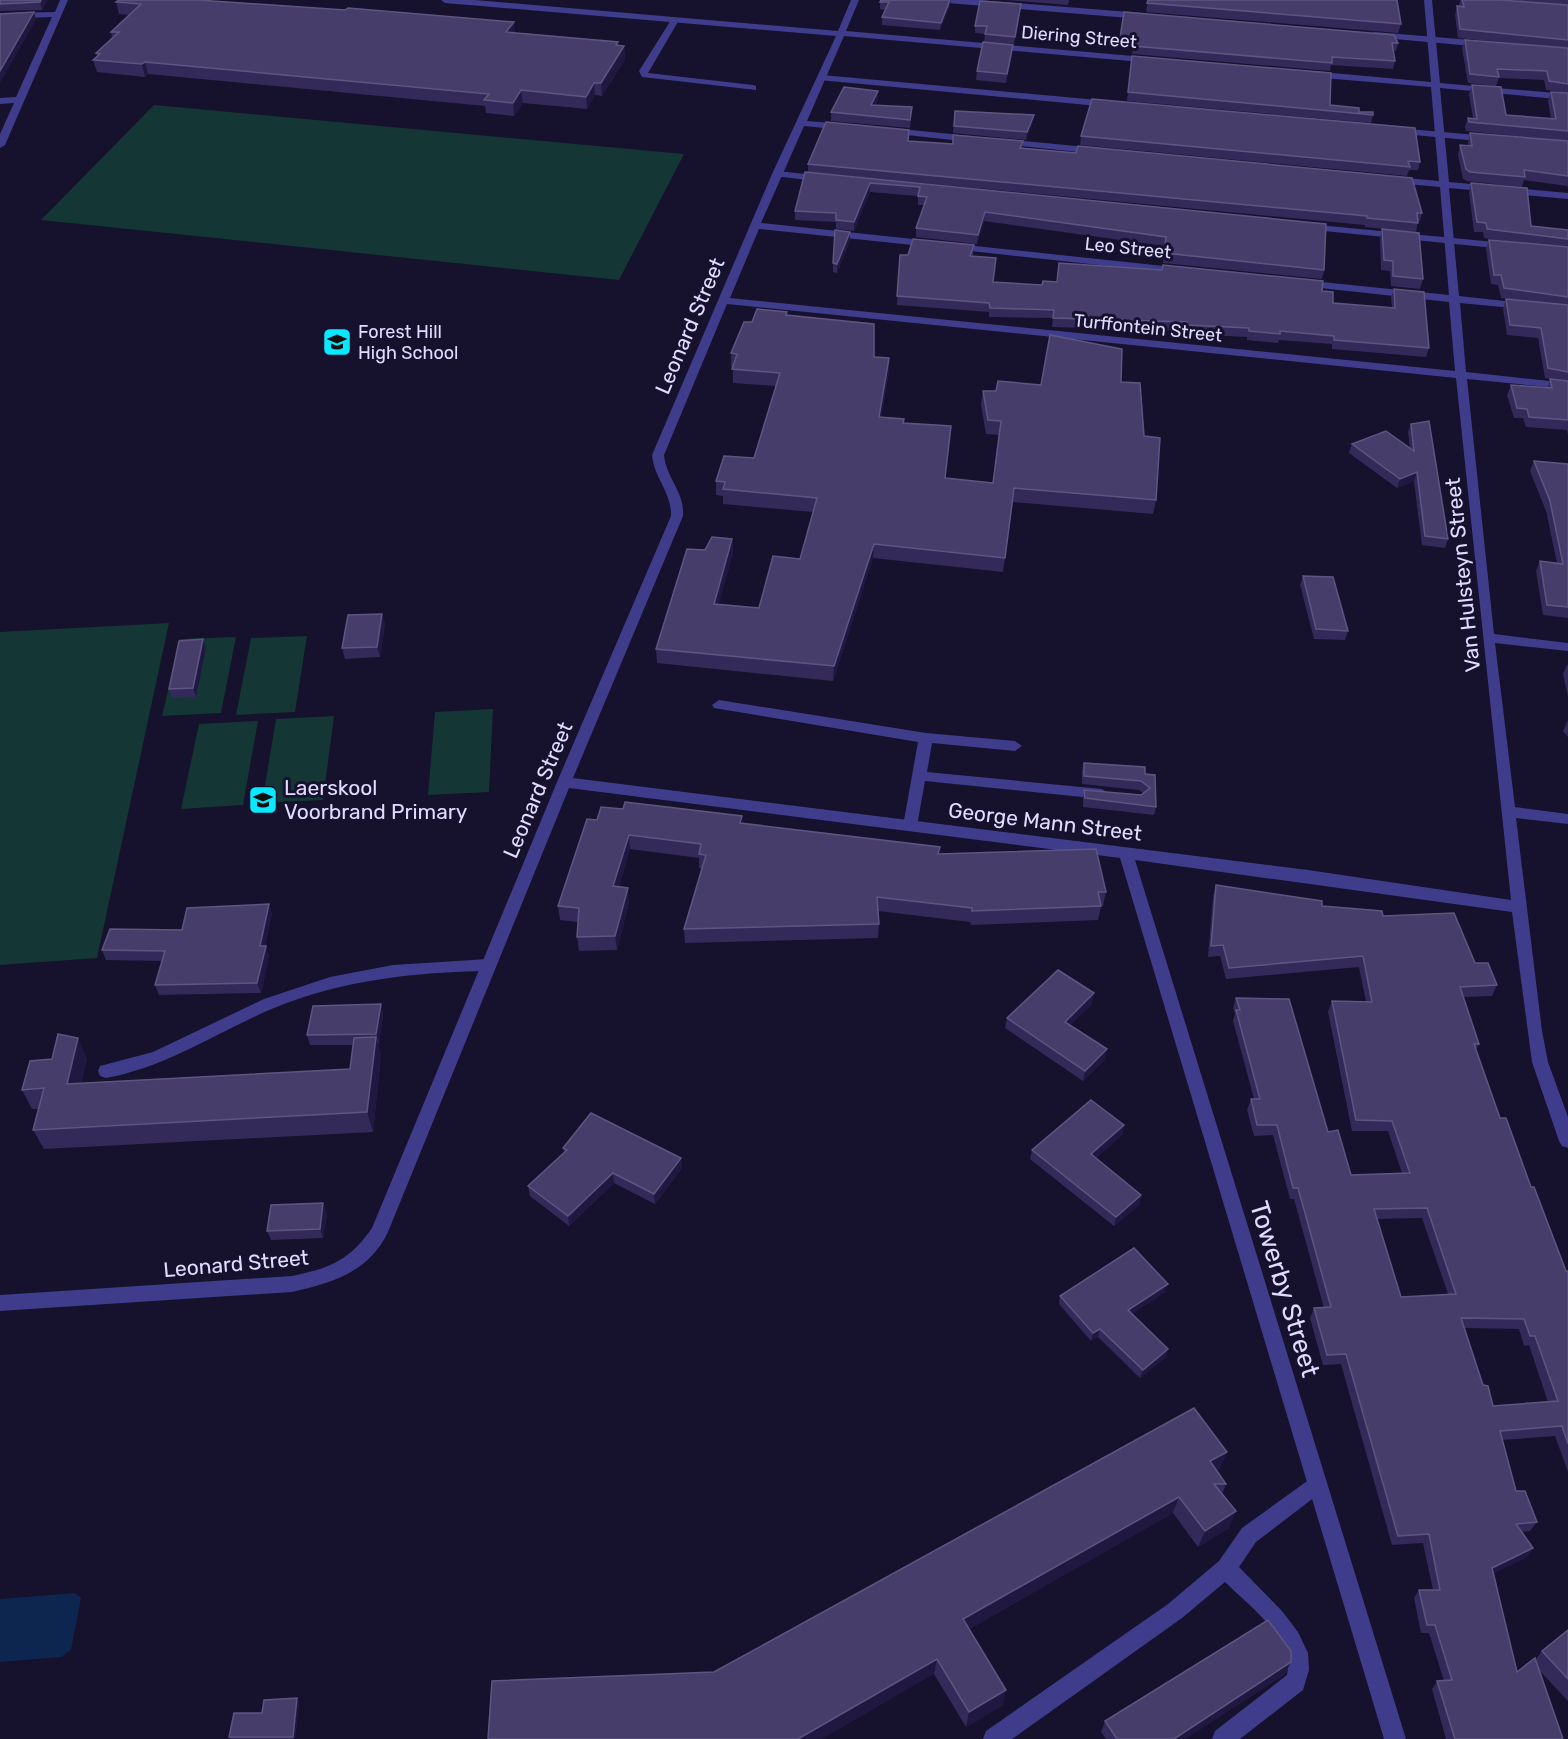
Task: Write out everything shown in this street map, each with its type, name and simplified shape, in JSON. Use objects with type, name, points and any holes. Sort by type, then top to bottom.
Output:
[{"type":"street","points":[[0,145],[64,0]]},
{"type":"street","name":"Diering Street","points":[[445,0],[614,10],[675,20],[1162,61]]},
{"type":"street","name":"Leonard Street","points":[[0,1303],[292,1284],[330,1276],[345,1270],[369,1249],[379,1232],[564,782],[677,516],[677,497],[658,464],[658,455],[777,174],[855,0]]},
{"type":"street","points":[[948,0],[1153,17]]},
{"type":"street","name":"Van Hulsteyn Street","points":[[1428,0],[1461,375],[1488,638],[1511,812],[1520,907],[1540,1062],[1568,1140]]},
{"type":"street","points":[[0,16],[58,14]]},
{"type":"street","points":[[675,20],[643,71],[645,75],[753,88]]},
{"type":"street","points":[[1362,34],[1489,45]]},
{"type":"street","points":[[1305,74],[1568,97]]},
{"type":"street","points":[[822,78],[1118,105]]},
{"type":"street","points":[[0,101],[20,100]]},
{"type":"street","points":[[801,123],[861,128]]},
{"type":"street","points":[[1379,129],[1498,140]]},
{"type":"street","points":[[884,131],[979,140]]},
{"type":"street","points":[[991,141],[1110,152]]},
{"type":"street","points":[[777,174],[836,180]]},
{"type":"street","points":[[1384,179],[1568,196]]},
{"type":"street","name":"Leo Street","points":[[756,226],[1194,272]]},
{"type":"street","points":[[1297,226],[1513,247]]},
{"type":"street","points":[[1288,282],[1534,307]]},
{"type":"street","name":"Turffontein Street","points":[[725,301],[1568,386]]},
{"type":"street","points":[[1488,638],[1568,647]]},
{"type":"street","points":[[719,705],[926,738],[1016,746]]},
{"type":"street","points":[[910,826],[926,738]]},
{"type":"street","points":[[920,776],[1116,795]]},
{"type":"street","name":"George Mann Street","points":[[564,782],[1308,876],[1520,907]]},
{"type":"street","points":[[1511,812],[1568,819]]},
{"type":"street","name":"Towerby Street","points":[[1126,854],[1395,1739]]},
{"type":"street","points":[[106,1071],[132,1068],[156,1059],[242,1015],[323,985],[381,972],[454,964],[488,965]]},
{"type":"street","points":[[994,1739],[1175,1611],[1226,1568],[1249,1536],[1317,1483]]},
{"type":"street","points":[[1223,1739],[1295,1682],[1299,1660],[1296,1649],[1275,1621],[1226,1568]]},
{"type":"green space","points":[[154,105],[684,154],[619,280],[41,220]]},
{"type":"green space","points":[[169,623],[97,958],[0,965],[0,632]]},
{"type":"green space","points":[[307,636],[295,712],[236,715],[251,638]]},
{"type":"green space","points":[[236,637],[221,713],[162,716],[180,639]]},
{"type":"green space","points":[[493,709],[489,792],[428,795],[435,712]]},
{"type":"green space","points":[[334,716],[323,800],[262,803],[276,719]]},
{"type":"green space","points":[[258,721],[243,805],[181,809],[199,724]]},
{"type":"water","points":[[75,1593],[81,1598],[71,1650],[61,1657],[0,1662],[0,1599]]},
{"type":"building","points":[[0,0],[41,0],[40,2],[0,4]]},
{"type":"building","points":[[119,0],[198,0],[345,10],[348,8],[514,22],[506,32],[618,42],[616,45],[624,46],[601,83],[594,83],[586,97],[521,90],[513,103],[484,100],[489,94],[145,62],[142,64],[93,60],[100,54],[96,53],[119,32],[111,32],[141,4],[116,2]]},
{"type":"building","points":[[881,0],[950,0],[941,23],[882,17],[889,2],[880,2]]},
{"type":"building","points":[[1148,0],[1397,0],[1401,24],[1147,3]]},
{"type":"building","points":[[1462,0],[1501,0],[1568,5],[1568,40],[1460,29],[1457,6],[1464,7]]},
{"type":"building","points":[[980,1],[1021,4],[1015,37],[985,34],[987,26],[975,26]]},
{"type":"building","points":[[34,12],[0,71],[0,14]]},
{"type":"building","points":[[1124,12],[1394,35],[1398,43],[1392,43],[1395,61],[1332,57],[1332,63],[1133,46],[1134,39],[1120,38]]},
{"type":"building","points":[[1465,40],[1568,48],[1568,84],[1549,81],[1547,71],[1497,69],[1499,77],[1470,74]]},
{"type":"building","points":[[983,42],[1013,45],[1007,74],[977,71]]},
{"type":"building","points":[[1132,56],[1331,73],[1330,105],[1359,108],[1359,112],[1373,112],[1373,115],[1128,92]]},
{"type":"building","points":[[1472,85],[1501,87],[1506,115],[1556,119],[1551,92],[1568,93],[1568,131],[1469,122],[1468,118],[1477,119]]},
{"type":"building","points":[[844,87],[878,91],[871,105],[912,107],[910,120],[831,112]]},
{"type":"building","points":[[1092,99],[1415,128],[1420,162],[1408,161],[1410,167],[1081,136]]},
{"type":"building","points":[[955,111],[1034,115],[1027,132],[954,126]]},
{"type":"building","points":[[826,122],[909,130],[908,141],[953,144],[953,135],[1023,141],[1020,148],[1076,153],[1078,146],[1412,178],[1422,213],[1417,213],[1418,223],[1367,218],[1367,216],[808,164]]},
{"type":"building","points":[[1470,133],[1568,141],[1568,176],[1524,170],[1525,177],[1470,172],[1466,169],[1460,145],[1472,146]]},
{"type":"building","points":[[805,172],[1326,224],[1324,270],[1164,253],[1166,237],[985,212],[978,235],[916,228],[927,197],[918,196],[920,187],[870,183],[854,222],[836,220],[836,213],[795,211]]},
{"type":"building","points":[[1471,183],[1527,188],[1531,226],[1568,230],[1568,239],[1487,229],[1486,223],[1477,222]]},
{"type":"building","points":[[1382,229],[1419,233],[1423,279],[1393,276],[1393,261],[1384,260]]},
{"type":"building","points":[[835,230],[850,232],[837,264],[833,263]]},
{"type":"building","points":[[913,239],[974,245],[970,256],[996,258],[993,282],[1042,285],[1043,281],[1057,282],[1059,263],[1162,270],[1163,265],[1323,281],[1322,291],[1333,292],[1333,303],[1395,308],[1394,289],[1424,292],[1429,348],[1334,340],[1334,336],[1280,331],[1280,334],[1249,331],[1249,328],[1187,325],[1187,322],[1053,318],[1054,310],[990,308],[989,303],[897,296],[900,255],[908,255]]},
{"type":"building","points":[[1489,240],[1568,247],[1568,297],[1504,288],[1501,275],[1494,275]]},
{"type":"building","points":[[1506,299],[1568,305],[1568,372],[1548,368],[1541,328],[1510,325]]},
{"type":"building","points":[[757,309],[787,312],[786,315],[874,324],[874,357],[889,358],[879,417],[904,419],[903,423],[951,426],[945,478],[993,483],[1001,421],[988,420],[983,391],[996,391],[998,381],[1041,385],[1050,335],[1122,349],[1121,382],[1140,383],[1144,436],[1160,438],[1156,500],[1014,488],[1005,558],[874,544],[834,666],[656,649],[687,549],[705,550],[712,537],[732,539],[714,604],[759,608],[773,556],[800,559],[817,498],[723,489],[725,482],[716,481],[724,456],[754,458],[780,373],[732,369],[737,354],[731,353],[744,322],[752,322]]},
{"type":"building","points":[[1550,379],[1568,381],[1568,420],[1529,417],[1527,409],[1517,408],[1511,385],[1552,388]]},
{"type":"building","points":[[1429,421],[1448,539],[1425,536],[1417,472],[1400,479],[1352,444],[1386,431],[1414,451],[1411,424]]},
{"type":"building","points":[[1534,461],[1568,464],[1568,607],[1547,605],[1540,561],[1563,564],[1550,501]]},
{"type":"building","points":[[1303,576],[1333,577],[1348,631],[1316,629]]},
{"type":"building","points":[[382,614],[377,647],[342,648],[348,615]]},
{"type":"building","points":[[203,639],[193,688],[169,689],[179,641]]},
{"type":"building","points":[[1084,763],[1145,767],[1145,774],[1155,775],[1156,807],[1085,798],[1084,790],[1141,795],[1150,788],[1141,781],[1084,776]]},
{"type":"building","points":[[625,802],[742,816],[740,823],[940,847],[938,854],[1096,849],[1106,892],[1098,892],[1101,906],[972,911],[972,908],[877,897],[879,924],[684,929],[706,855],[699,854],[701,844],[629,835],[613,886],[628,888],[615,936],[577,937],[579,908],[558,906],[587,819],[597,820],[601,807],[623,809]]},
{"type":"building","points":[[1216,885],[1322,901],[1322,906],[1382,911],[1383,916],[1454,913],[1475,963],[1488,963],[1497,985],[1460,987],[1479,1044],[1474,1044],[1500,1118],[1506,1118],[1531,1187],[1534,1187],[1566,1271],[1568,1271],[1568,1444],[1562,1426],[1500,1431],[1516,1491],[1525,1491],[1537,1522],[1516,1524],[1533,1548],[1492,1568],[1517,1672],[1535,1658],[1563,1739],[1455,1739],[1437,1681],[1452,1680],[1435,1625],[1427,1625],[1419,1590],[1440,1590],[1429,1534],[1398,1536],[1346,1354],[1327,1355],[1314,1308],[1331,1307],[1298,1188],[1293,1188],[1277,1125],[1257,1125],[1251,1099],[1260,1099],[1236,1010],[1240,1010],[1236,998],[1289,999],[1328,1132],[1338,1130],[1351,1175],[1410,1173],[1392,1121],[1356,1120],[1332,1001],[1372,1002],[1363,956],[1229,968],[1223,945],[1211,946]],"holes":[[[1427,1208],[1456,1294],[1401,1297],[1374,1209]],[[1461,1318],[1524,1319],[1530,1336],[1535,1336],[1558,1401],[1493,1406],[1488,1386],[1483,1385]]]},
{"type":"building","points":[[269,904],[260,946],[266,946],[257,983],[155,985],[165,951],[102,950],[110,929],[182,930],[187,908]]},
{"type":"building","points":[[1058,970],[1094,993],[1065,1022],[1107,1049],[1085,1071],[1007,1018]]},
{"type":"building","points":[[381,1004],[376,1034],[307,1035],[313,1006]]},
{"type":"building","points":[[58,1034],[78,1038],[67,1084],[350,1069],[354,1038],[376,1037],[367,1112],[33,1130],[44,1088],[22,1090],[30,1061],[52,1059]]},
{"type":"building","points":[[1091,1100],[1124,1125],[1091,1154],[1141,1195],[1116,1217],[1032,1150]]},
{"type":"building","points":[[591,1113],[681,1158],[654,1194],[613,1173],[568,1216],[528,1186],[567,1150],[563,1148]]},
{"type":"building","points":[[323,1203],[320,1229],[267,1231],[271,1205]]},
{"type":"building","points":[[1134,1248],[1168,1284],[1128,1310],[1168,1349],[1143,1370],[1100,1329],[1093,1333],[1060,1296]]},
{"type":"building","points":[[1194,1408],[1227,1452],[1210,1461],[1226,1484],[1214,1484],[1236,1511],[1205,1531],[1179,1497],[963,1619],[1006,1690],[969,1712],[937,1659],[798,1739],[488,1739],[492,1681],[714,1672]]},
{"type":"building","points":[[1268,1620],[1291,1651],[1291,1662],[1174,1739],[1117,1739],[1105,1721]]},
{"type":"building","points":[[1568,1630],[1568,1679],[1542,1651]]},
{"type":"building","points":[[297,1698],[293,1737],[229,1737],[234,1713],[262,1713],[264,1700]]},
{"type":"place","name":"Forest Hill High School","points":[[337,342]]},
{"type":"place","name":"Laerskool Voorbrand Primary","points":[[263,800]]}]
